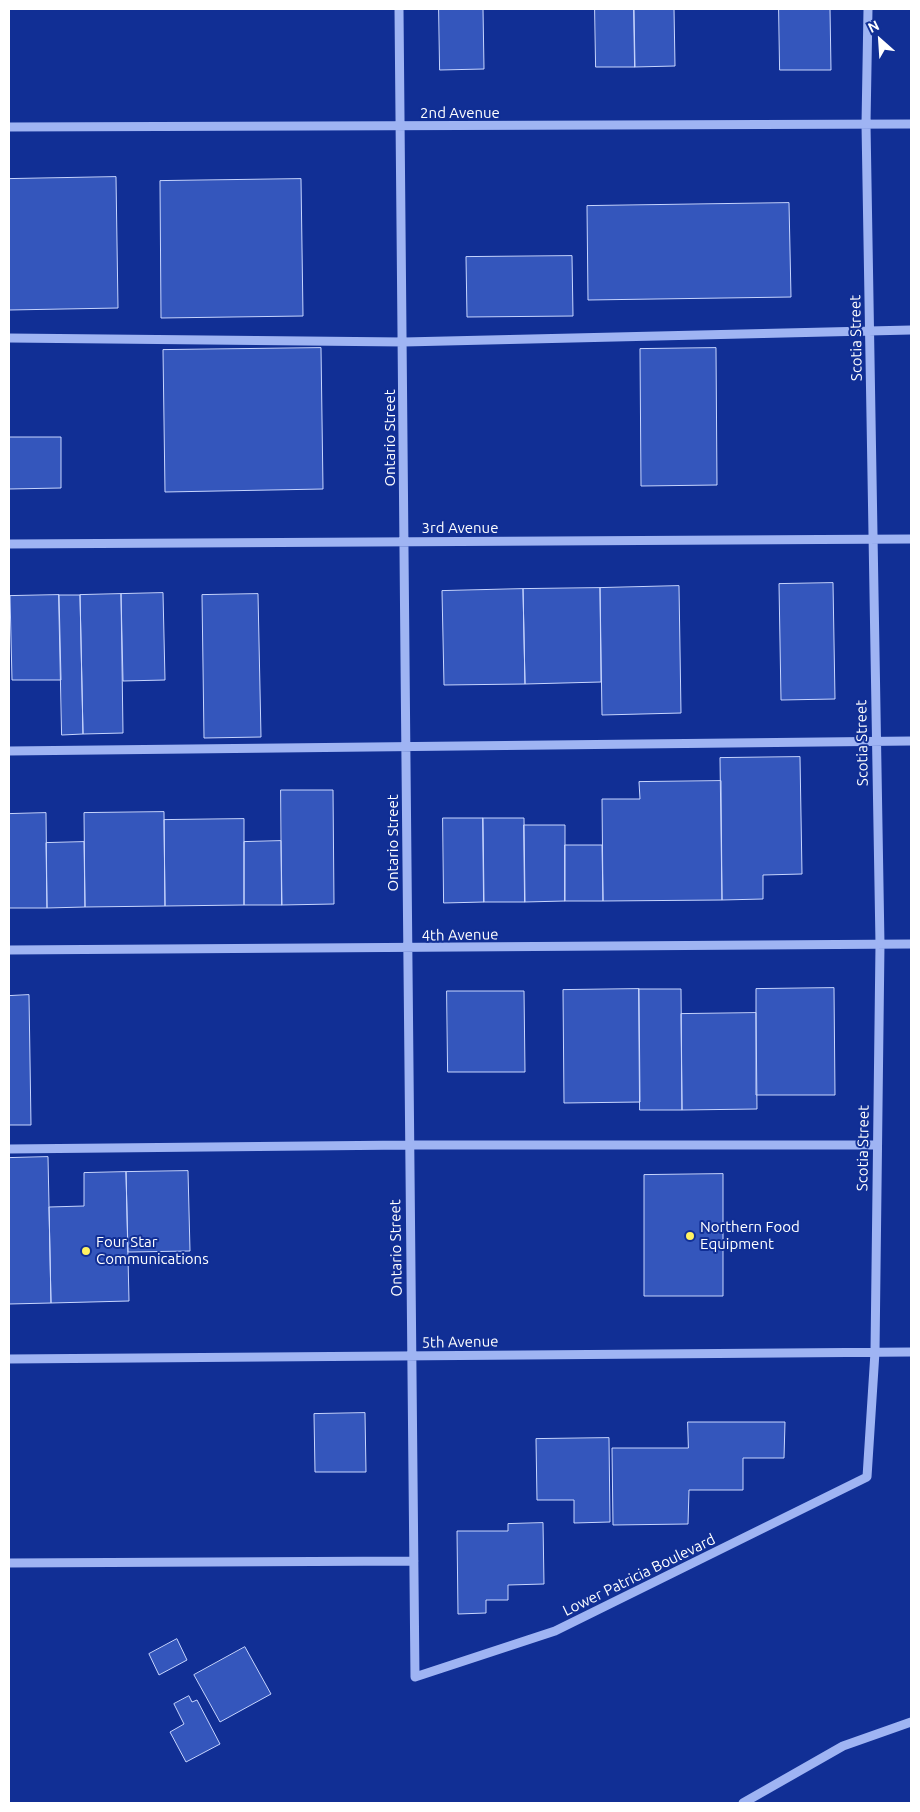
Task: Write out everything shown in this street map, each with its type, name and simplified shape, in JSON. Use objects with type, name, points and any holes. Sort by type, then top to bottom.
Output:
[{"type":"street","name":"Ontario Street","points":[[399,9],[404,342],[408,1145],[415,1677]]},
{"type":"street","name":"Scotia Street","points":[[867,1477],[875,1352],[880,944],[866,124],[868,9]]},
{"type":"street","name":"2nd Avenue","points":[[9,127],[911,124]]},
{"type":"street","points":[[9,338],[404,342],[911,330]]},
{"type":"street","name":"3rd Avenue","points":[[9,544],[911,539]]},
{"type":"street","points":[[9,751],[911,742]]},
{"type":"street","name":"4th Avenue","points":[[9,950],[408,949],[911,944]]},
{"type":"street","points":[[9,1149],[408,1145],[877,1145]]},
{"type":"street","name":"5th Avenue","points":[[9,1359],[911,1352]]},
{"type":"street","name":"Lower Patricia Boulevard","points":[[415,1677],[555,1632],[867,1477]]},
{"type":"street","points":[[9,1564],[414,1561]]},
{"type":"street","points":[[743,1803],[843,1746],[911,1722]]},
{"type":"building","points":[[439,9],[483,9],[484,69],[440,70]]},
{"type":"building","points":[[595,9],[634,9],[635,67],[596,67]]},
{"type":"building","points":[[634,9],[674,9],[675,66],[635,67]]},
{"type":"building","points":[[779,9],[830,9],[831,70],[780,70]]},
{"type":"building","points":[[116,177],[118,308],[9,310],[9,179]]},
{"type":"building","points":[[301,179],[303,316],[161,318],[160,181]]},
{"type":"building","points":[[789,203],[791,297],[588,300],[587,206]]},
{"type":"building","points":[[572,256],[573,316],[467,317],[466,257]]},
{"type":"building","points":[[321,348],[323,489],[165,492],[163,350]]},
{"type":"building","points":[[716,348],[717,485],[641,486],[640,349]]},
{"type":"building","points":[[9,437],[61,437],[61,488],[9,489]]},
{"type":"building","points":[[833,583],[835,699],[781,700],[779,584]]},
{"type":"building","points":[[679,586],[681,713],[602,715],[600,588]]},
{"type":"building","points":[[600,588],[601,682],[525,684],[523,589]]},
{"type":"building","points":[[523,589],[525,684],[444,685],[442,591]]},
{"type":"building","points":[[163,593],[165,680],[123,681],[121,594]]},
{"type":"building","points":[[121,594],[123,733],[83,734],[80,595]]},
{"type":"building","points":[[258,594],[261,737],[204,738],[202,595]]},
{"type":"building","points":[[59,595],[61,680],[12,680],[10,596]]},
{"type":"building","points":[[59,595],[80,595],[83,734],[62,735]]},
{"type":"building","points":[[800,757],[802,874],[763,875],[763,899],[722,900],[720,758]]},
{"type":"building","points":[[721,781],[722,900],[603,901],[602,799],[640,799],[639,782]]},
{"type":"building","points":[[281,790],[333,790],[334,904],[282,905]]},
{"type":"building","points":[[164,812],[165,906],[85,907],[84,813]]},
{"type":"building","points":[[46,813],[47,908],[9,908],[9,814]]},
{"type":"building","points":[[443,818],[483,818],[484,902],[444,903]]},
{"type":"building","points":[[483,818],[524,818],[525,902],[484,902]]},
{"type":"building","points":[[244,819],[244,905],[165,906],[164,820]]},
{"type":"building","points":[[524,825],[565,825],[565,901],[525,902]]},
{"type":"building","points":[[281,841],[282,905],[244,905],[244,842]]},
{"type":"building","points":[[84,842],[85,907],[47,908],[46,843]]},
{"type":"building","points":[[565,845],[602,845],[603,901],[565,901]]},
{"type":"building","points":[[834,988],[835,1095],[756,1095],[756,989]]},
{"type":"building","points":[[639,989],[640,1102],[564,1103],[563,990]]},
{"type":"building","points":[[639,989],[681,989],[682,1110],[640,1110]]},
{"type":"building","points":[[447,991],[524,991],[525,1072],[448,1072]]},
{"type":"building","points":[[29,995],[31,1125],[9,1125],[9,996]]},
{"type":"building","points":[[756,1013],[757,1109],[682,1110],[681,1014]]},
{"type":"building","points":[[48,1157],[51,1303],[9,1304],[9,1158]]},
{"type":"building","points":[[188,1171],[190,1251],[128,1252],[126,1172]]},
{"type":"building","points":[[126,1172],[129,1301],[51,1303],[49,1207],[84,1206],[84,1173]]},
{"type":"building","points":[[723,1174],[723,1296],[644,1296],[644,1175]]},
{"type":"building","points":[[365,1413],[366,1472],[315,1472],[314,1414]]},
{"type":"building","points":[[688,1422],[785,1422],[784,1458],[743,1458],[743,1490],[689,1490],[688,1524],[613,1525],[612,1448],[688,1448]]},
{"type":"building","points":[[609,1438],[610,1522],[574,1523],[574,1500],[537,1500],[536,1439]]},
{"type":"building","points":[[543,1523],[544,1584],[508,1585],[508,1600],[486,1600],[486,1613],[458,1614],[457,1531],[508,1531],[508,1524]]},
{"type":"building","points":[[177,1639],[187,1660],[159,1675],[149,1654]]},
{"type":"building","points":[[245,1647],[271,1694],[220,1722],[194,1675]]},
{"type":"building","points":[[189,1696],[192,1702],[197,1700],[220,1744],[186,1762],[170,1732],[184,1724],[174,1704]]},
{"type":"place","name":"Northern Food Equipment","points":[[690,1236]]},
{"type":"place","name":"Four Star Communications","points":[[86,1251]]}]
